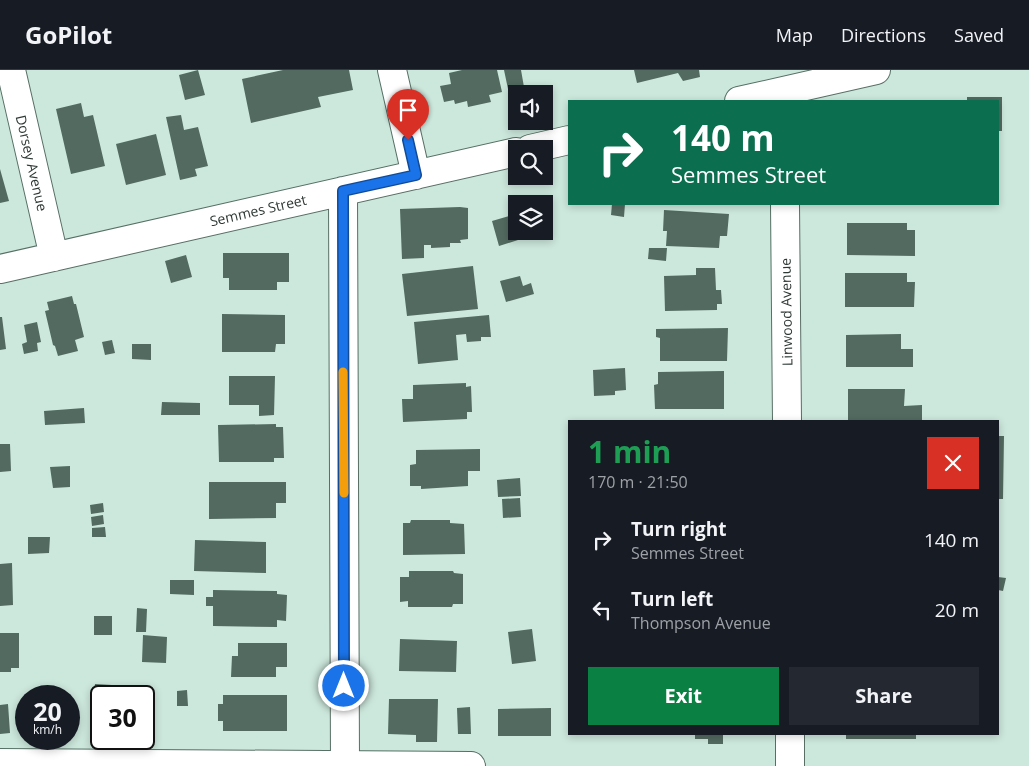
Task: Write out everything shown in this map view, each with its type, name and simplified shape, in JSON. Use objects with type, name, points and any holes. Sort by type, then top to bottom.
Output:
[{"type":"street","name":"Dorsey Avenue","points":[[11,70],[54,257]]},
{"type":"street","points":[[392,70],[416,175]]},
{"type":"street","points":[[742,100],[783,87],[876,70]]},
{"type":"street","points":[[553,144],[568,140]]},
{"type":"street","name":"Semmes Street","points":[[0,269],[508,154]]},
{"type":"street","points":[[343,191],[344,765]]},
{"type":"street","name":"Linwood Avenue","points":[[785,205],[787,420]]},
{"type":"street","points":[[790,735],[790,766]]},
{"type":"street","points":[[0,763],[471,766]]},
{"type":"building","points":[[198,70],[205,95],[185,100],[179,75]]},
{"type":"building","points":[[283,70],[349,70],[353,90],[318,97],[321,107],[251,123],[242,79]]},
{"type":"building","points":[[462,70],[497,70],[502,92],[489,95],[491,102],[468,107],[467,101],[455,104],[454,100],[444,102],[440,86],[451,84],[449,73]]},
{"type":"building","points":[[504,70],[521,70],[524,85],[508,85],[508,89]]},
{"type":"building","points":[[634,70],[699,70],[700,77],[683,81],[678,73],[637,83]]},
{"type":"building","points":[[967,97],[1002,97],[1002,131],[999,131],[999,100],[967,100]]},
{"type":"building","points":[[81,103],[84,117],[93,115],[105,166],[71,174],[56,109]]},
{"type":"building","points":[[181,115],[184,130],[198,127],[208,166],[195,169],[197,176],[180,180],[166,117]]},
{"type":"building","points":[[156,134],[166,175],[126,185],[116,144]]},
{"type":"building","points":[[0,169],[9,201],[0,203]]},
{"type":"building","points":[[612,205],[625,205],[624,217],[611,215]]},
{"type":"building","points":[[468,208],[468,239],[460,240],[461,243],[450,243],[450,247],[431,248],[431,245],[424,245],[424,258],[402,259],[400,209]]},
{"type":"building","points":[[664,210],[729,214],[727,236],[720,236],[719,248],[666,246],[667,231],[663,231]]},
{"type":"building","points":[[508,216],[508,240],[518,240],[499,246],[492,221]]},
{"type":"building","points":[[847,223],[907,223],[907,230],[915,230],[915,256],[847,255]]},
{"type":"building","points":[[649,248],[667,248],[666,261],[648,259]]},
{"type":"building","points":[[223,253],[289,253],[289,282],[277,282],[277,290],[229,290],[229,278],[223,278]]},
{"type":"building","points":[[186,255],[192,277],[171,283],[165,261]]},
{"type":"building","points":[[473,266],[478,309],[407,316],[402,274]]},
{"type":"building","points":[[696,268],[715,268],[716,290],[721,290],[722,304],[717,304],[717,310],[665,311],[664,276],[696,275]]},
{"type":"building","points":[[845,273],[907,273],[907,282],[915,282],[914,307],[845,307]]},
{"type":"building","points":[[520,276],[523,286],[531,283],[534,294],[506,302],[500,281]]},
{"type":"building","points":[[72,296],[74,304],[76,304],[84,337],[75,340],[78,351],[58,356],[53,345],[45,311],[49,310],[47,302]]},
{"type":"building","points":[[222,314],[285,315],[285,344],[276,344],[275,352],[222,352]]},
{"type":"building","points":[[489,315],[491,337],[481,337],[481,341],[467,342],[466,334],[456,335],[458,360],[418,364],[414,322]]},
{"type":"building","points":[[0,317],[2,317],[6,349],[0,350]]},
{"type":"building","points":[[37,322],[41,342],[37,343],[38,351],[24,354],[22,344],[27,342],[24,325]]},
{"type":"building","points":[[728,328],[727,361],[660,361],[660,338],[656,337],[656,329]]},
{"type":"building","points":[[901,334],[901,349],[913,349],[913,367],[846,367],[846,335]]},
{"type":"building","points":[[112,340],[115,353],[105,355],[102,342]]},
{"type":"building","points":[[132,344],[151,344],[151,360],[132,359]]},
{"type":"building","points":[[625,368],[626,390],[615,391],[615,395],[594,396],[593,370]]},
{"type":"building","points":[[724,371],[724,409],[655,409],[654,385],[658,384],[658,372]]},
{"type":"building","points":[[229,376],[275,376],[274,415],[259,416],[259,405],[229,405]]},
{"type":"building","points":[[466,383],[466,387],[471,386],[472,412],[467,412],[467,419],[403,422],[402,399],[413,399],[413,385]]},
{"type":"building","points":[[848,389],[905,389],[904,406],[922,405],[922,420],[848,420]]},
{"type":"building","points":[[162,402],[200,403],[200,415],[161,415]]},
{"type":"building","points":[[84,408],[85,423],[45,425],[44,411]]},
{"type":"building","points":[[276,424],[276,427],[283,427],[284,458],[274,458],[274,462],[219,462],[218,425]]},
{"type":"building","points":[[999,436],[1004,436],[1003,499],[999,499]]},
{"type":"building","points":[[0,444],[10,444],[11,471],[0,472]]},
{"type":"building","points":[[480,449],[480,471],[468,471],[468,486],[421,489],[421,486],[410,486],[410,465],[416,464],[416,450]]},
{"type":"building","points":[[70,466],[70,487],[53,488],[50,467]]},
{"type":"building","points":[[520,478],[521,496],[498,497],[497,480]]},
{"type":"building","points":[[209,482],[286,482],[286,503],[276,503],[276,518],[209,519]]},
{"type":"building","points":[[520,498],[521,517],[503,518],[502,499]]},
{"type":"building","points":[[103,503],[104,512],[91,514],[90,505]]},
{"type":"building","points":[[103,515],[104,524],[92,526],[91,517]]},
{"type":"building","points":[[411,520],[450,520],[450,523],[464,524],[465,554],[403,555],[403,523],[410,523]]},
{"type":"building","points":[[105,527],[106,537],[92,537],[92,528]]},
{"type":"building","points":[[28,537],[50,537],[49,553],[28,554]]},
{"type":"building","points":[[195,540],[266,542],[266,573],[194,571]]},
{"type":"building","points":[[12,563],[13,605],[0,606],[0,564]]},
{"type":"building","points":[[409,571],[453,571],[454,573],[463,574],[463,604],[453,604],[452,607],[408,607],[408,601],[400,602],[400,577],[409,577]]},
{"type":"building","points":[[999,577],[1006,578],[1003,591],[999,590]]},
{"type":"building","points":[[170,580],[194,580],[194,595],[170,594]]},
{"type":"building","points":[[213,590],[277,591],[277,594],[287,595],[286,621],[277,620],[277,627],[213,626],[213,606],[206,606],[206,597],[213,597]]},
{"type":"building","points":[[137,608],[147,609],[146,632],[136,632]]},
{"type":"building","points":[[94,616],[112,616],[112,635],[94,635]]},
{"type":"building","points":[[532,629],[536,661],[512,664],[508,632]]},
{"type":"building","points":[[0,633],[19,633],[19,668],[11,668],[11,672],[0,672]]},
{"type":"building","points":[[143,635],[167,637],[166,663],[142,662]]},
{"type":"building","points":[[400,639],[457,641],[456,672],[399,671]]},
{"type":"building","points":[[238,643],[287,643],[287,667],[276,667],[276,677],[231,677],[232,656],[238,656]]},
{"type":"building","points":[[187,690],[188,706],[177,706],[177,691]]},
{"type":"building","points":[[223,695],[287,695],[287,731],[223,731],[223,721],[218,721],[218,704],[223,704]]},
{"type":"building","points":[[389,699],[438,699],[437,742],[416,742],[416,735],[388,734]]},
{"type":"building","points":[[8,704],[10,733],[0,734],[0,705]]},
{"type":"building","points":[[470,707],[471,734],[458,734],[457,708]]},
{"type":"building","points":[[551,708],[551,736],[498,736],[498,709]]},
{"type":"building","points":[[695,735],[723,735],[723,744],[708,744],[708,739],[695,739]]},
{"type":"building","points":[[846,735],[916,735],[916,739],[846,739]]},
{"type":"slow traffic","points":[[343,372],[344,493]]},
{"type":"route","points":[[344,686],[343,191],[416,175],[408,140]]}]
